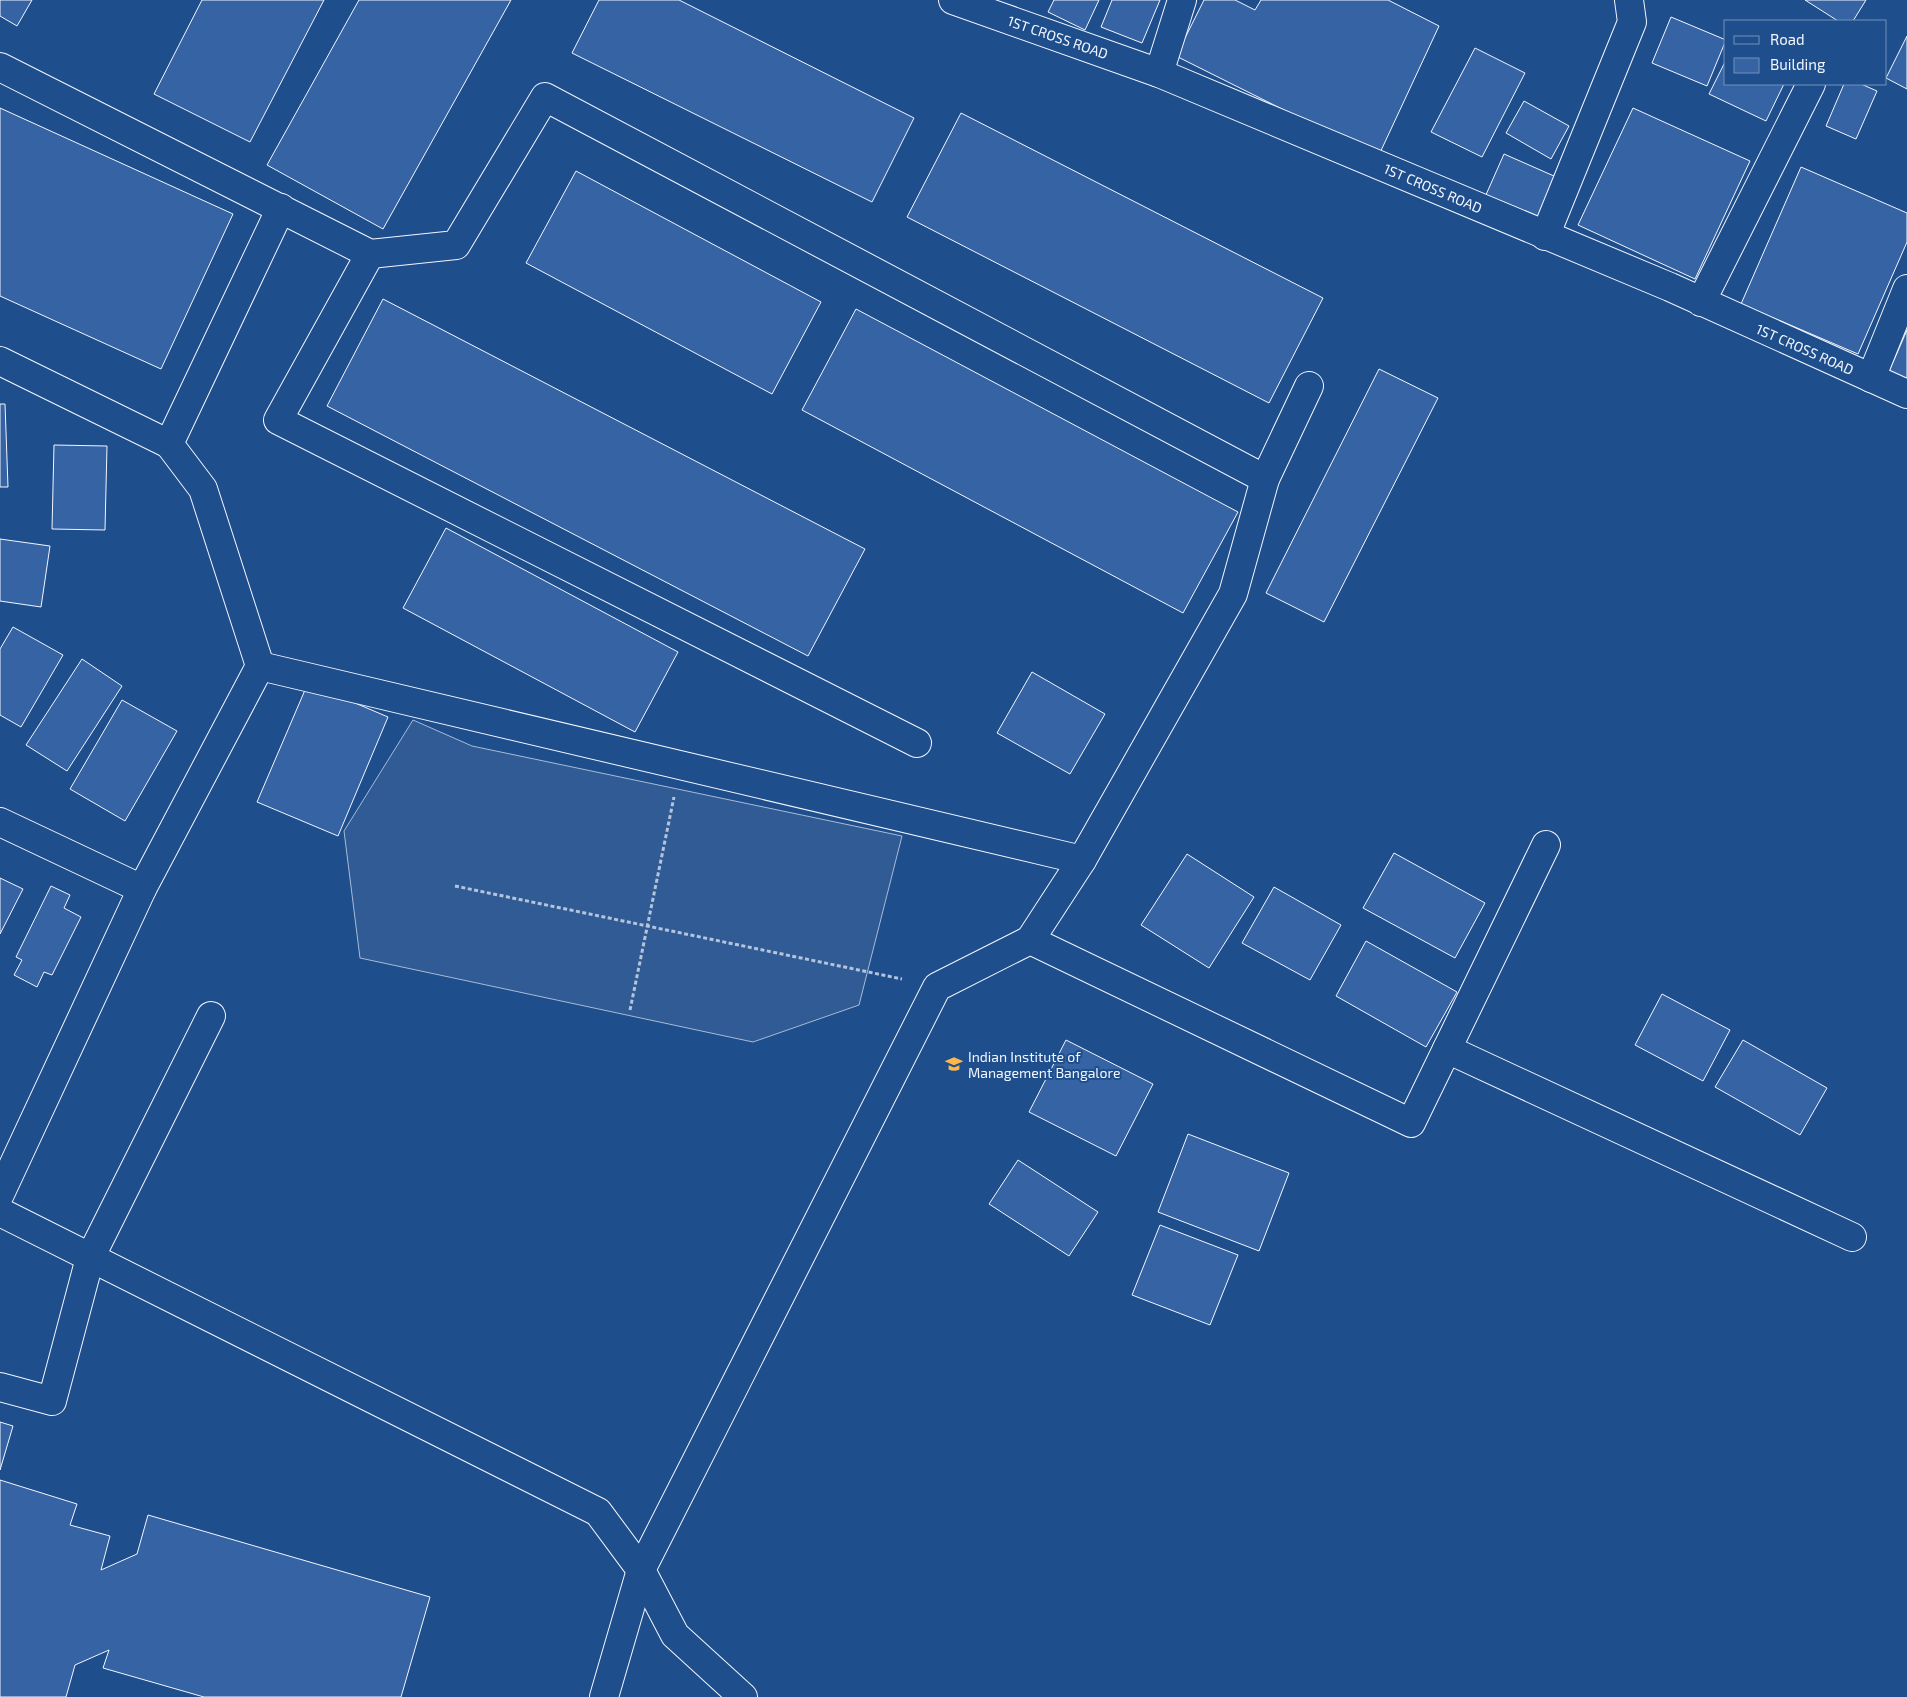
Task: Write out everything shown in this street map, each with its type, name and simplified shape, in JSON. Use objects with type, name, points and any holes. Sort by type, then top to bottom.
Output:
[{"type":"street","name":"1ST CROSS ROAD","points":[[953,0],[1159,73],[1700,302],[1907,394]]},
{"type":"street","points":[[1159,73],[1182,0]]},
{"type":"street","points":[[1545,236],[1632,22],[1629,0]]},
{"type":"street","points":[[0,67],[370,254],[456,245],[545,98],[1265,479]]},
{"type":"street","points":[[1700,302],[1811,85]]},
{"type":"street","points":[[169,444],[281,208]]},
{"type":"street","points":[[370,254],[278,420],[917,743]]},
{"type":"street","points":[[1871,378],[1907,289]]},
{"type":"street","points":[[0,361],[169,444],[203,489],[260,666],[142,889],[0,1194]]},
{"type":"street","points":[[604,1697],[641,1570],[937,987],[1030,940],[1082,860],[1234,594],[1265,479],[1309,386]]},
{"type":"street","points":[[260,666],[1082,860]]},
{"type":"street","points":[[0,822],[142,889]]},
{"type":"street","points":[[1030,940],[1411,1123],[1546,845]]},
{"type":"street","points":[[0,1387],[52,1401],[90,1258],[211,1016]]},
{"type":"street","points":[[1447,1049],[1852,1237]]},
{"type":"street","points":[[0,1212],[598,1512],[641,1570],[675,1635],[743,1697]]},
{"type":"path","points":[[630,1010],[681,765]]},
{"type":"path","points":[[455,886],[937,987]]},
{"type":"shaded area","points":[[413,720],[472,746],[902,836],[859,1005],[753,1042],[360,958],[344,831]]},
{"type":"building","points":[[0,0],[32,0],[17,26],[0,16]]},
{"type":"building","points":[[202,0],[324,0],[250,142],[154,94]]},
{"type":"building","points":[[359,0],[511,0],[383,229],[267,165]]},
{"type":"building","points":[[599,0],[679,0],[914,118],[872,202],[572,53]]},
{"type":"building","points":[[1054,0],[1099,0],[1085,30],[1048,12]]},
{"type":"building","points":[[1112,0],[1160,0],[1142,43],[1101,27]]},
{"type":"building","points":[[1204,0],[1235,0],[1255,10],[1261,0],[1388,0],[1439,26],[1378,157],[1176,56]]},
{"type":"building","points":[[1805,0],[1866,0],[1854,20],[1836,20]]},
{"type":"building","points":[[1671,17],[1724,39],[1724,45],[1707,86],[1652,63]]},
{"type":"building","points":[[1907,36],[1907,89],[1887,79]]},
{"type":"building","points":[[1475,48],[1525,73],[1482,157],[1431,132]]},
{"type":"building","points":[[1724,64],[1724,85],[1784,85],[1766,121],[1709,94]]},
{"type":"building","points":[[1844,85],[1863,85],[1877,91],[1856,139],[1826,126]]},
{"type":"building","points":[[1524,101],[1569,126],[1551,159],[1506,133]]},
{"type":"building","points":[[0,108],[233,214],[161,369],[0,296]]},
{"type":"building","points":[[1633,108],[1750,161],[1695,279],[1578,225]]},
{"type":"building","points":[[961,113],[1323,298],[1269,403],[907,217]]},
{"type":"building","points":[[1504,154],[1563,180],[1543,224],[1485,197]]},
{"type":"building","points":[[1801,167],[1907,213],[1907,242],[1858,354],[1741,304]]},
{"type":"building","points":[[576,171],[821,302],[772,394],[526,263]]},
{"type":"building","points":[[383,299],[865,549],[808,656],[327,406]]},
{"type":"building","points":[[856,309],[1238,512],[1183,613],[802,410]]},
{"type":"building","points":[[1907,330],[1907,384],[1887,376]]},
{"type":"building","points":[[1379,369],[1438,398],[1324,622],[1266,593]]},
{"type":"building","points":[[0,404],[5,404],[8,487],[0,487]]},
{"type":"building","points":[[54,445],[107,446],[105,530],[52,529]]},
{"type":"building","points":[[446,528],[678,652],[635,732],[403,608]]},
{"type":"building","points":[[0,539],[50,546],[41,607],[0,601]]},
{"type":"building","points":[[13,627],[63,655],[21,727],[0,715],[0,649]]},
{"type":"building","points":[[82,659],[122,686],[67,771],[26,745]]},
{"type":"building","points":[[1032,672],[1105,714],[1070,774],[997,733]]},
{"type":"building","points":[[308,683],[388,717],[338,836],[257,802]]},
{"type":"building","points":[[122,700],[177,731],[125,821],[70,789]]},
{"type":"building","points":[[1394,853],[1485,903],[1455,958],[1363,908]]},
{"type":"building","points":[[1187,854],[1254,897],[1209,968],[1141,925]]},
{"type":"building","points":[[0,878],[23,889],[0,934]]},
{"type":"building","points":[[51,886],[70,895],[64,908],[81,917],[52,975],[44,972],[37,987],[14,975],[22,960],[16,957]]},
{"type":"building","points":[[1274,887],[1341,925],[1310,980],[1242,943]]},
{"type":"building","points":[[1366,941],[1457,992],[1426,1047],[1336,996]]},
{"type":"building","points":[[1662,994],[1730,1030],[1703,1081],[1635,1045]]},
{"type":"building","points":[[1066,1040],[1153,1084],[1116,1156],[1029,1112]]},
{"type":"building","points":[[1743,1040],[1827,1088],[1800,1135],[1715,1087]]},
{"type":"building","points":[[1188,1134],[1289,1173],[1259,1251],[1158,1212]]},
{"type":"building","points":[[1018,1160],[1098,1212],[1069,1256],[989,1204]]},
{"type":"building","points":[[1160,1225],[1238,1255],[1210,1325],[1132,1295]]},
{"type":"building","points":[[0,1422],[13,1426],[0,1470]]},
{"type":"building","points":[[0,1480],[77,1504],[70,1525],[110,1536],[101,1570],[137,1554],[148,1515],[430,1597],[401,1697],[204,1697],[103,1668],[109,1650],[75,1665],[66,1697],[0,1697]]},
{"type":"place","name":"Indian Institute of Management Bangalore","points":[[954,1064]]}]
